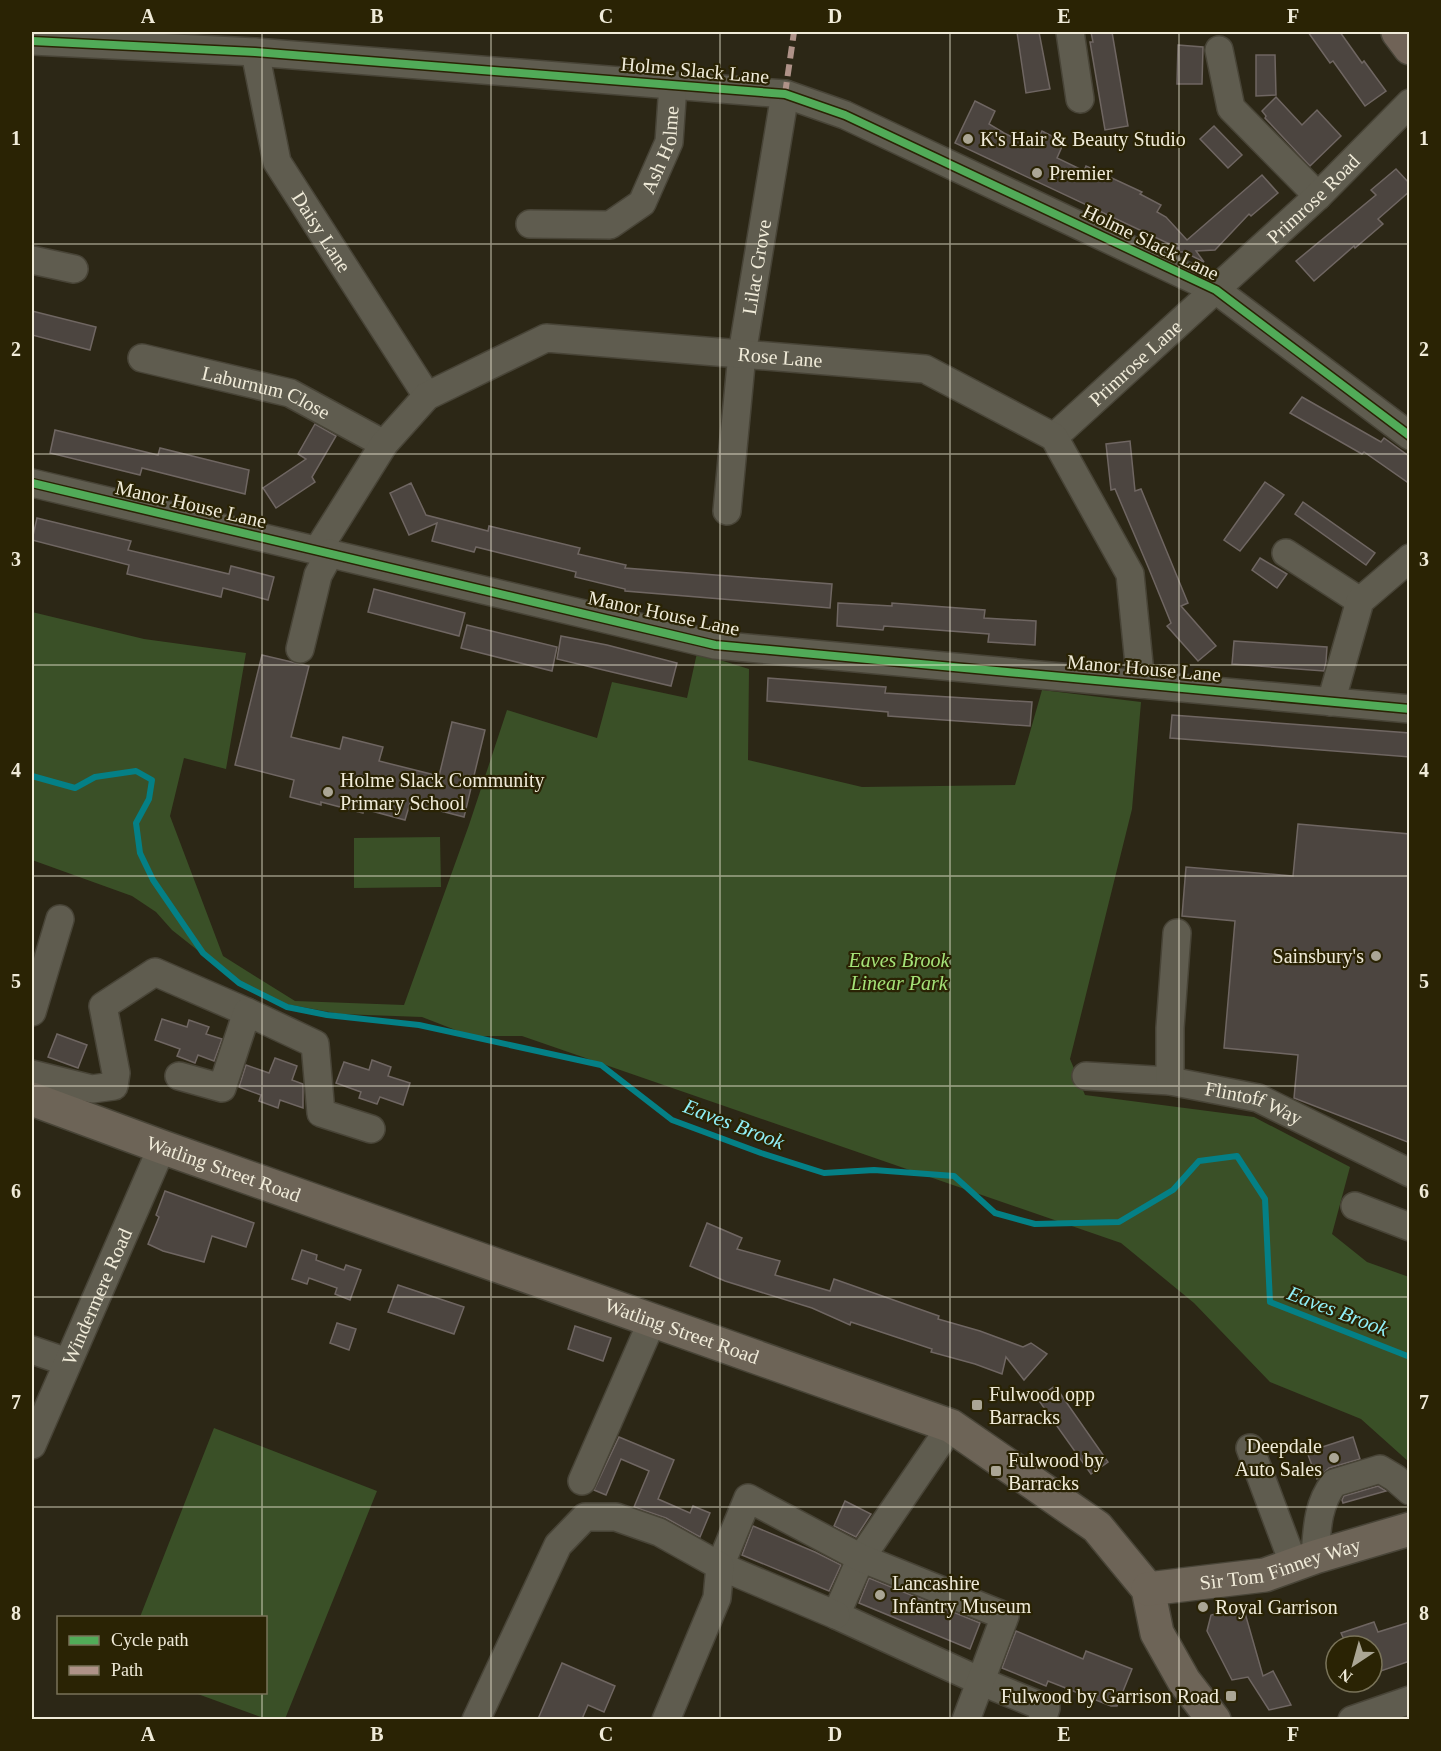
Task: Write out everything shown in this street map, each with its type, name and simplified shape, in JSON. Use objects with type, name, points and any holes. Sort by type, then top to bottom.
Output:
[{"type":"highway","points":[[1398,32],[1410,48]]},
{"type":"main road","name":"Watling Street Road","points":[[32,1099],[951,1426],[1096,1527],[1148,1589],[1156,1633],[1184,1681],[1214,1719]]},
{"type":"main road","name":"Sir Tom Finney Way","points":[[1148,1589],[1266,1575],[1410,1529]]},
{"type":"street","points":[[1070,32],[1080,99]]},
{"type":"street","name":"Holme Slack Lane","points":[[32,40],[255,52],[784,94],[845,114],[1216,290],[1410,436]]},
{"type":"street","points":[[1219,50],[1231,108],[1318,196]]},
{"type":"street","name":"Daisy Lane","points":[[255,52],[278,162],[427,396]]},
{"type":"street","name":"Ash Holme","points":[[530,224],[610,225],[642,203],[669,142],[673,85]]},
{"type":"street","name":"Lilac Grove","points":[[728,511],[742,354],[784,94]]},
{"type":"street","name":"Primrose Road","points":[[1216,290],[1318,196],[1410,104]]},
{"type":"street","points":[[32,260],[74,269]]},
{"type":"street","name":"Primrose Lane","points":[[1054,437],[1216,290]]},
{"type":"street","name":"Rose Lane","points":[[300,650],[323,552],[384,444],[427,396],[546,338],[925,369],[1054,437]]},
{"type":"street","name":"Laburnum Close","points":[[141,358],[290,393],[384,444]]},
{"type":"street","points":[[1054,437],[1130,574],[1141,684]]},
{"type":"street","name":"Manor House Lane","points":[[32,483],[715,645],[1410,709]]},
{"type":"street","points":[[1287,553],[1360,601]]},
{"type":"street","points":[[1330,702],[1360,601],[1410,558]]},
{"type":"street","points":[[33,1002],[60,919]]},
{"type":"street","points":[[1170,1081],[1170,1028],[1178,933]]},
{"type":"street","points":[[32,1074],[92,1089],[114,1086],[116,1073],[103,1006],[155,972],[315,1044],[321,1113],[371,1130]]},
{"type":"street","points":[[179,1076],[222,1088],[247,1012]]},
{"type":"street","name":"Flintoff Way","points":[[1086,1076],[1170,1081],[1258,1098],[1410,1173]]},
{"type":"street","name":"Windermere Road","points":[[32,1445],[162,1147]]},
{"type":"street","points":[[1355,1206],[1410,1227]]},
{"type":"street","points":[[582,1482],[653,1319]]},
{"type":"street","points":[[32,1350],[68,1362]]},
{"type":"street","points":[[836,1615],[861,1558],[951,1426]]},
{"type":"street","points":[[1250,1448],[1304,1561]]},
{"type":"street","points":[[1304,1561],[1322,1502],[1334,1483],[1380,1469],[1410,1491]]},
{"type":"street","points":[[666,1719],[717,1598],[720,1566],[748,1498],[861,1558],[1005,1616],[966,1719]]},
{"type":"street","points":[[476,1719],[558,1545],[585,1517],[616,1517],[659,1532],[720,1566],[1046,1708],[1042,1719]]},
{"type":"street","points":[[1352,1719],[1410,1700]]},
{"type":"green space","name":"Eaves Brook Linear Park","points":[[32,612],[144,639],[246,653],[226,769],[184,758],[170,816],[223,956],[295,1001],[404,1005],[469,825],[507,710],[597,738],[612,682],[687,698],[697,653],[749,669],[748,760],[862,787],[1015,785],[1042,690],[1141,702],[1132,809],[1070,1059],[1085,1095],[1254,1117],[1350,1167],[1332,1234],[1367,1262],[1409,1277],[1409,1462],[1361,1419],[1270,1382],[1194,1303],[1121,1243],[522,1036],[471,1036],[422,1017],[340,1014],[281,1003],[239,983],[172,930],[156,912],[132,896],[32,860]]},
{"type":"green space","points":[[440,837],[441,887],[354,888],[354,838]]},
{"type":"green space","points":[[214,1428],[377,1491],[285,1719],[266,1719],[198,1694],[267,1694],[267,1616],[140,1616]]},
{"type":"building","points":[[1017,32],[1039,32],[1050,89],[1026,93]]},
{"type":"building","points":[[1091,32],[1112,32],[1128,126],[1105,130],[1090,42],[1093,42]]},
{"type":"building","points":[[1308,32],[1340,32],[1386,91],[1365,106],[1333,61],[1330,63]]},
{"type":"building","points":[[1178,45],[1203,47],[1202,84],[1177,84]]},
{"type":"building","points":[[1256,55],[1275,55],[1276,95],[1256,96]]},
{"type":"building","points":[[1276,97],[1302,125],[1317,110],[1341,136],[1310,166],[1265,118],[1262,111]]},
{"type":"building","points":[[975,101],[995,111],[989,124],[1004,133],[1034,148],[1042,131],[1064,142],[1057,158],[1084,171],[1086,166],[1142,192],[1140,194],[1161,205],[1157,212],[1166,217],[1187,240],[1262,175],[1278,193],[1251,216],[1249,214],[1215,250],[1196,251],[1204,262],[1184,252],[1173,252],[1178,248],[955,143]]},
{"type":"building","points":[[1214,126],[1242,155],[1228,168],[1200,139]]},
{"type":"building","points":[[1396,169],[1410,184],[1410,191],[1378,219],[1383,224],[1314,281],[1296,261],[1376,195],[1371,190]]},
{"type":"building","points":[[32,311],[96,327],[90,350],[32,335]]},
{"type":"building","points":[[1302,397],[1381,442],[1384,438],[1410,457],[1410,484],[1364,452],[1362,454],[1290,413]]},
{"type":"building","points":[[315,424],[336,436],[312,477],[315,482],[276,508],[263,488],[306,459],[298,454]]},
{"type":"building","points":[[55,430],[158,455],[160,448],[249,470],[245,494],[142,468],[140,475],[50,453]]},
{"type":"building","points":[[1130,441],[1135,491],[1141,489],[1188,603],[1181,606],[1216,646],[1198,661],[1167,626],[1171,623],[1149,569],[1115,489],[1111,490],[1106,444]]},
{"type":"building","points":[[1265,482],[1284,495],[1240,551],[1224,540]]},
{"type":"building","points":[[411,483],[426,515],[488,531],[489,526],[580,548],[578,554],[626,565],[625,568],[832,584],[830,608],[625,591],[625,589],[575,577],[576,572],[476,547],[474,552],[432,541],[437,523],[409,535],[390,493]]},
{"type":"building","points":[[1303,502],[1375,553],[1366,565],[1295,514]]},
{"type":"building","points":[[37,518],[131,541],[128,550],[229,574],[231,566],[274,577],[268,600],[223,588],[221,597],[127,574],[129,565],[32,540]]},
{"type":"building","points":[[1260,558],[1287,574],[1277,588],[1252,570]]},
{"type":"building","points":[[374,589],[465,613],[459,636],[368,612]]},
{"type":"building","points":[[838,603],[892,606],[892,603],[985,610],[984,618],[1036,621],[1035,645],[988,642],[989,634],[884,626],[883,630],[837,626]]},
{"type":"building","points":[[467,625],[557,647],[552,671],[461,648]]},
{"type":"building","points":[[561,636],[677,663],[671,686],[557,659]]},
{"type":"building","points":[[1234,641],[1327,647],[1324,671],[1232,664]]},
{"type":"building","name":"Holme Slack Community Primary School","points":[[262,655],[309,666],[291,737],[340,749],[343,737],[383,747],[379,761],[439,776],[452,722],[485,730],[464,817],[410,803],[405,820],[364,809],[363,813],[321,802],[321,805],[290,797],[294,780],[235,765]]},
{"type":"building","points":[[768,678],[886,687],[885,693],[1032,702],[1030,726],[888,716],[888,712],[767,701]]},
{"type":"building","points":[[1172,715],[1410,733],[1410,757],[1170,738]]},
{"type":"building","points":[[1298,824],[1410,834],[1410,1143],[1294,1098],[1298,1055],[1224,1048],[1235,921],[1182,916],[1186,867],[1293,876]]},
{"type":"building","points":[[162,1019],[187,1027],[189,1020],[209,1027],[206,1034],[222,1039],[214,1061],[198,1055],[195,1063],[177,1056],[180,1049],[155,1040]]},
{"type":"building","points":[[57,1034],[87,1045],[78,1068],[48,1057]]},
{"type":"building","points":[[275,1058],[297,1066],[292,1080],[303,1084],[303,1108],[280,1100],[278,1108],[259,1101],[261,1095],[239,1087],[246,1065],[269,1073]]},
{"type":"building","points":[[372,1060],[391,1067],[388,1076],[410,1083],[403,1105],[380,1097],[377,1104],[359,1098],[361,1092],[336,1083],[344,1062],[369,1070]]},
{"type":"building","points":[[165,1191],[254,1223],[246,1247],[212,1236],[204,1262],[163,1251],[148,1244],[159,1217],[156,1215]]},
{"type":"building","points":[[707,1223],[742,1238],[737,1249],[780,1261],[775,1275],[830,1291],[834,1279],[939,1316],[938,1319],[1023,1347],[1031,1343],[1047,1354],[1024,1380],[1006,1357],[1002,1374],[931,1352],[932,1349],[851,1322],[850,1325],[812,1308],[725,1281],[690,1266]]},
{"type":"building","points":[[302,1250],[317,1255],[316,1260],[344,1270],[346,1265],[361,1270],[350,1300],[335,1294],[337,1288],[309,1278],[307,1284],[292,1279]]},
{"type":"building","points":[[398,1285],[464,1307],[454,1334],[388,1312]]},
{"type":"building","points":[[337,1323],[356,1329],[349,1350],[330,1343]]},
{"type":"building","points":[[575,1326],[611,1338],[603,1361],[568,1349]]},
{"type":"building","points":[[1055,1386],[1108,1462],[1091,1474],[1037,1398]]},
{"type":"building","points":[[619,1437],[674,1460],[658,1499],[690,1513],[693,1506],[710,1513],[700,1537],[666,1518],[634,1507],[649,1471],[621,1459],[606,1495],[594,1490]]},
{"type":"building","name":"Deepdale Auto Sales","points":[[1353,1437],[1360,1459],[1329,1468],[1317,1479],[1307,1452]]},
{"type":"building","points":[[1378,1486],[1386,1491],[1343,1503],[1344,1496]]},
{"type":"building","points":[[845,1501],[871,1514],[856,1537],[834,1526]]},
{"type":"building","points":[[753,1526],[841,1565],[829,1591],[742,1555]]},
{"type":"building","points":[[869,1578],[980,1623],[970,1649],[859,1603]]},
{"type":"building","points":[[1238,1608],[1245,1613],[1263,1676],[1273,1671],[1291,1705],[1269,1710],[1248,1677],[1232,1680],[1207,1631],[1211,1615]]},
{"type":"building","points":[[1374,1622],[1378,1632],[1410,1622],[1410,1661],[1384,1670],[1384,1634],[1341,1633]]},
{"type":"building","points":[[1016,1631],[1083,1659],[1086,1651],[1132,1669],[1117,1706],[1111,1706],[1048,1681],[1046,1686],[1002,1668]]},
{"type":"building","points":[[562,1663],[615,1686],[604,1712],[588,1705],[582,1719],[538,1719]]},
{"type":"waterway","name":"Eaves Brook","points":[[32,776],[75,788],[95,777],[136,771],[152,780],[149,799],[136,823],[140,853],[153,880],[203,953],[239,983],[287,1007],[327,1015],[419,1025],[601,1065],[672,1120],[761,1153],[824,1173],[874,1170],[954,1176],[995,1213],[1035,1224],[1119,1222],[1173,1190],[1199,1161],[1237,1156],[1265,1199],[1270,1302],[1410,1357]]},
{"type":"marked path","points":[[785,94],[794,32]]},
{"type":"cycle path","points":[[32,41],[255,52],[785,94],[845,115],[1216,290],[1410,436]]},
{"type":"cycle path","points":[[32,483],[715,645],[1410,709]]},
{"type":"place","name":"K's Hair & Beauty Studio","points":[[968,139]]},
{"type":"place","name":"Premier","points":[[1037,173]]},
{"type":"place","name":"Holme Slack Community Primary School","points":[[328,792]]},
{"type":"place","name":"Sainsbury's","points":[[1376,956]]},
{"type":"place","name":"Fulwood opp Barracks","points":[[977,1405]]},
{"type":"place","name":"Deepdale Auto Sales","points":[[1334,1458]]},
{"type":"place","name":"Fulwood by Barracks","points":[[996,1471]]},
{"type":"place","name":"Lancashire Infantry Museum","points":[[880,1595]]},
{"type":"place","name":"Royal Garrison","points":[[1203,1607]]},
{"type":"place","name":"Fulwood by Garrison Road","points":[[1231,1696]]}]
